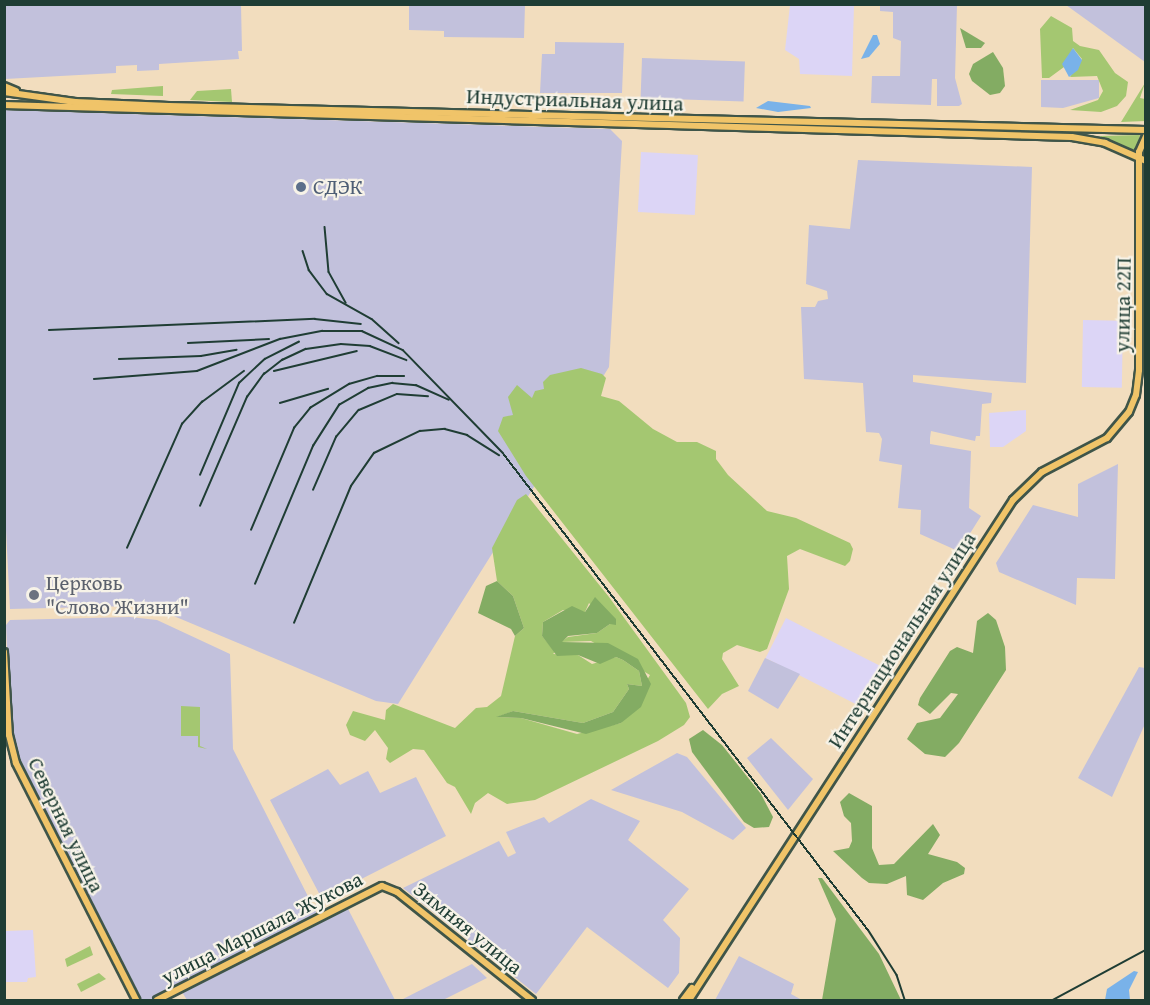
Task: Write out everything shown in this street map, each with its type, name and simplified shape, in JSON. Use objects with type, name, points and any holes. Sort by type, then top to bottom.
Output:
[{"type":"main road","points":[[4,86],[25,94]]},
{"type":"main road","name":"Индустриальная улица","points":[[4,92],[75,102],[159,105],[1146,130]]},
{"type":"main road","name":"Индустриальная улица","points":[[4,105],[1039,135],[1092,140],[1143,159]]},
{"type":"main road","name":"улица 22П","points":[[1138,370],[1143,159],[1146,136]]},
{"type":"main road","name":"улица 22П","points":[[1141,240],[1146,204]]},
{"type":"main road","name":"Интернациональная улица","points":[[688,1000],[1013,500],[1042,472],[1116,429],[1134,400],[1138,370]]},
{"type":"main road","name":"Северная улица","points":[[4,652],[9,735],[20,773],[136,1000]]},
{"type":"main road","name":"улица Маршала Жукова","points":[[157,1000],[382,886]]},
{"type":"main road","name":"Зимняя улица","points":[[382,886],[397,892],[532,1000]]},
{"type":"main road","name":"Интернациональная улица","points":[[683,1000],[714,958]]},
{"type":"shaded area","points":[[4,5],[241,5],[242,51],[238,51],[239,59],[159,64],[159,70],[137,71],[137,65],[116,66],[116,73],[5,79]]},
{"type":"shaded area","points":[[409,5],[525,5],[524,38],[444,37],[444,31],[409,30]]},
{"type":"shaded area","points":[[790,5],[854,5],[852,76],[800,74],[799,59],[785,50]]},
{"type":"shaded area","points":[[880,5],[957,5],[955,78],[962,104],[937,106],[937,79],[932,79],[931,105],[871,103],[872,76],[900,76],[901,41],[893,38],[893,12],[880,11]]},
{"type":"shaded area","points":[[1066,5],[1145,5],[1145,62]]},
{"type":"shaded area","points":[[555,42],[624,43],[622,93],[540,93],[542,54],[555,54]]},
{"type":"shaded area","points":[[642,58],[745,62],[744,102],[641,98]]},
{"type":"shaded area","points":[[1041,80],[1099,80],[1099,98],[1063,108],[1041,107]]},
{"type":"shaded area","points":[[5,110],[610,129],[622,141],[609,367],[398,704],[376,701],[157,609],[131,606],[10,609],[4,491]]},
{"type":"shaded area","points":[[641,152],[698,155],[695,215],[638,212]]},
{"type":"shaded area","points":[[858,160],[1032,167],[1026,383],[913,375],[913,382],[992,393],[991,403],[982,404],[980,436],[976,436],[975,441],[931,431],[930,444],[971,451],[969,508],[981,516],[969,535],[974,539],[968,549],[962,545],[958,551],[920,534],[921,510],[898,508],[902,465],[879,461],[882,439],[879,433],[866,432],[863,383],[804,379],[801,307],[815,307],[818,301],[828,299],[827,291],[806,284],[809,225],[850,229]]},
{"type":"shaded area","points":[[1083,320],[1123,321],[1122,388],[1082,387]]},
{"type":"shaded area","points":[[1026,410],[1026,431],[1003,447],[990,447],[989,413]]},
{"type":"shaded area","points":[[1118,464],[1115,579],[1077,578],[1076,605],[999,572],[996,563],[1033,505],[1078,517],[1078,484]]},
{"type":"shaded area","points":[[130,617],[157,620],[230,654],[233,749],[317,914],[151,1000],[139,1000],[28,785],[13,738],[9,697],[6,625],[10,620]]},
{"type":"shaded area","points":[[786,618],[880,666],[860,706],[766,658]]},
{"type":"shaded area","points":[[765,658],[800,674],[778,709],[748,691]]},
{"type":"shaded area","points":[[1139,667],[1145,668],[1145,724],[1112,797],[1078,778]]},
{"type":"shaded area","points":[[771,738],[813,779],[788,810],[747,758]]},
{"type":"shaded area","points":[[677,753],[687,757],[746,828],[733,840],[682,812],[611,790]]},
{"type":"shaded area","points":[[328,769],[340,785],[368,771],[380,793],[416,777],[446,836],[322,899],[270,800]]},
{"type":"shaded area","points":[[591,799],[640,821],[628,840],[689,889],[663,920],[680,938],[679,973],[668,988],[587,927],[536,994],[403,888],[499,841],[508,857],[516,853],[506,832],[544,817],[549,823]]},
{"type":"shaded area","points":[[346,905],[395,1000],[187,1000],[182,992]]},
{"type":"shaded area","points":[[33,930],[36,977],[28,978],[27,982],[5,982],[5,931]]},
{"type":"shaded area","points":[[739,956],[794,984],[791,994],[802,1000],[715,1000]]},
{"type":"shaded area","points":[[472,964],[487,978],[443,1000],[401,1000]]},
{"type":"green space","points":[[1051,16],[1072,28],[1073,41],[1080,46],[1099,50],[1115,73],[1128,82],[1126,96],[1117,106],[1101,112],[1070,110],[1098,100],[1103,91],[1097,76],[1070,77],[1082,59],[1073,48],[1064,67],[1049,78],[1042,78],[1040,29]]},
{"type":"green space","points":[[960,28],[985,43],[981,48],[966,48]]},
{"type":"green space","points":[[993,52],[1003,68],[1005,86],[1000,93],[990,95],[972,81],[969,74],[973,64]]},
{"type":"green space","points":[[1145,83],[1140,98],[1145,99],[1145,121],[1121,122]]},
{"type":"green space","points":[[163,86],[163,96],[111,94],[112,90]]},
{"type":"green space","points":[[231,89],[232,102],[190,100],[197,91]]},
{"type":"green space","points":[[1140,135],[1136,151],[1099,136],[1101,136]]},
{"type":"green space","points":[[581,368],[602,374],[606,378],[601,396],[619,401],[653,429],[677,442],[697,442],[716,451],[716,459],[728,475],[767,511],[796,518],[850,543],[853,549],[850,561],[845,566],[800,549],[787,556],[789,589],[767,649],[760,652],[737,645],[723,653],[722,659],[739,686],[722,694],[708,709],[526,476],[498,431],[503,417],[513,415],[508,397],[517,385],[532,398],[535,391],[544,389],[543,382],[550,375]]},
{"type":"green space","points":[[526,494],[609,597],[686,703],[690,717],[684,725],[658,741],[535,800],[507,804],[488,793],[475,803],[471,814],[455,787],[447,783],[424,750],[413,749],[390,763],[386,759],[388,748],[375,730],[365,741],[350,735],[346,725],[353,711],[385,720],[386,710],[393,704],[455,728],[476,708],[487,707],[501,696],[515,636],[524,628],[513,596],[497,581],[492,548],[517,500]],"holes":[[[589,603],[610,624],[597,633],[568,637],[561,642],[591,641],[650,675],[621,723],[577,734],[521,718],[497,717],[513,711],[583,723],[613,712],[629,689],[627,684],[642,686],[639,671],[616,657],[592,664],[578,655],[553,654],[555,652],[542,636],[543,622],[563,610],[585,612]]]},
{"type":"green space","points":[[497,581],[513,596],[524,628],[515,636],[511,629],[478,613],[486,586]]},
{"type":"green space","points":[[595,597],[616,619],[616,625],[610,624],[597,633],[568,636],[562,642],[608,643],[638,659],[651,684],[641,707],[621,723],[586,734],[521,718],[496,717],[513,711],[583,723],[613,712],[629,689],[627,684],[642,686],[639,671],[623,660],[616,657],[600,664],[578,655],[557,656],[542,636],[543,622],[572,606],[585,612]]},
{"type":"green space","points":[[988,613],[996,620],[1005,647],[1006,670],[959,743],[945,757],[925,754],[907,739],[917,723],[940,718],[958,694],[951,693],[930,714],[918,705],[920,698],[950,651],[957,647],[973,653],[977,621]]},
{"type":"green space","points":[[181,706],[200,707],[200,746],[207,749],[198,747],[198,736],[181,736]]},
{"type":"green space","points":[[703,730],[722,745],[761,794],[773,817],[769,827],[754,828],[744,822],[692,752],[689,739]]},
{"type":"green space","points":[[849,793],[872,806],[872,848],[879,865],[894,864],[933,824],[940,835],[928,854],[957,862],[965,868],[964,874],[943,883],[923,900],[907,895],[906,876],[887,884],[869,883],[833,851],[849,848],[852,841],[851,823],[844,816],[840,802]]},
{"type":"green space","points":[[818,878],[822,878],[879,954],[901,1000],[822,1000],[836,919]]},
{"type":"green space","points":[[90,946],[93,955],[67,967],[65,959]]},
{"type":"green space","points":[[99,973],[106,979],[81,992],[77,984]]},
{"type":"water","points":[[873,35],[877,35],[880,44],[869,57],[861,59]]},
{"type":"water","points":[[1073,48],[1082,60],[1078,70],[1069,77],[1062,64]]},
{"type":"water","points":[[768,101],[810,106],[811,108],[778,112],[756,108]]},
{"type":"water","points":[[1134,971],[1138,972],[1129,990],[1130,1000],[1105,1000],[1107,989]]},
{"type":"railway","points":[[325,227],[329,272],[346,303]]},
{"type":"railway","points":[[303,251],[309,270],[327,294],[372,319],[399,343]]},
{"type":"railway","points":[[49,330],[315,319],[361,324]]},
{"type":"railway","points":[[94,379],[197,371],[280,339],[322,331],[362,331],[403,350],[503,453],[869,931],[897,975],[905,1000]]},
{"type":"railway","points":[[188,343],[269,339]]},
{"type":"railway","points":[[200,475],[239,383],[265,359],[299,342]]},
{"type":"railway","points":[[200,506],[247,397],[264,374],[282,360],[306,349],[341,344],[370,346],[406,360]]},
{"type":"railway","points":[[119,359],[201,356],[236,350]]},
{"type":"railway","points":[[274,371],[357,351]]},
{"type":"railway","points":[[127,548],[182,424],[202,402],[244,371]]},
{"type":"railway","points":[[251,530],[294,428],[310,408],[349,384],[377,376],[404,376]]},
{"type":"railway","points":[[255,584],[313,446],[339,405],[368,388],[392,383],[416,385],[449,400]]},
{"type":"railway","points":[[280,403],[328,389]]},
{"type":"railway","points":[[313,490],[336,437],[359,410],[397,394],[428,396]]},
{"type":"railway","points":[[294,623],[351,486],[374,453],[420,431],[445,429],[467,435],[499,455]]},
{"type":"railway","points":[[1053,1000],[1146,950]]},
{"type":"place","name":"СДЭК","points":[[301,187]]},
{"type":"place","name":"Церковь \"Слово Жизни\"","points":[[34,595]]}]
